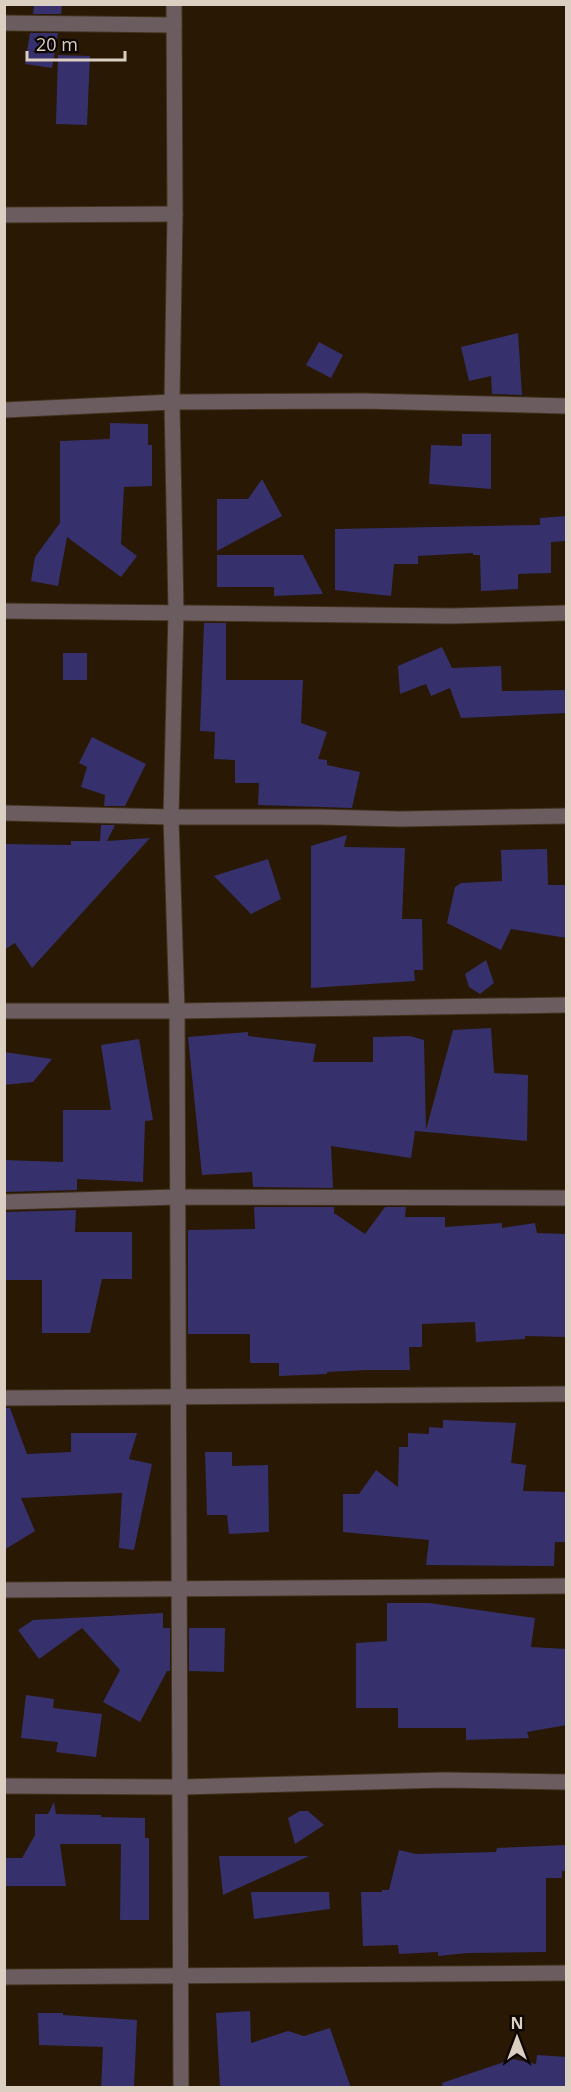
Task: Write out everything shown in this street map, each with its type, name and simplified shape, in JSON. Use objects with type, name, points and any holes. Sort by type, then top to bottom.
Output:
[{"type":"street","points":[[174,4],[175,214],[172,402],[176,612],[171,817],[177,1011],[181,2088]]},
{"type":"street","points":[[4,23],[174,25]]},
{"type":"street","points":[[4,215],[175,214]]},
{"type":"street","points":[[4,410],[172,402],[363,401],[567,406]]},
{"type":"street","points":[[4,611],[451,616],[567,613]]},
{"type":"street","points":[[4,813],[400,819],[567,816]]},
{"type":"street","points":[[4,1011],[177,1011],[567,1005]]},
{"type":"street","points":[[4,1202],[178,1197],[567,1198]]},
{"type":"street","points":[[4,1398],[567,1394]]},
{"type":"street","points":[[4,1590],[567,1586]]},
{"type":"street","points":[[4,1786],[181,1786],[444,1780],[567,1782]]},
{"type":"street","points":[[4,1977],[567,1973]]},
{"type":"building","points":[[34,4],[62,4],[61,14],[33,14]]},
{"type":"building","points":[[30,33],[58,33],[52,68],[25,64]]},
{"type":"building","points":[[58,55],[90,56],[87,125],[56,124]]},
{"type":"building","points":[[518,333],[522,395],[492,394],[491,376],[469,381],[461,347]]},
{"type":"building","points":[[319,342],[343,355],[331,378],[306,365]]},
{"type":"building","points":[[110,423],[148,424],[148,445],[152,445],[152,486],[124,487],[121,544],[137,556],[121,577],[67,537],[58,586],[31,581],[35,557],[60,523],[60,441],[110,439]]},
{"type":"building","points":[[462,434],[491,434],[491,489],[429,484],[431,445],[462,446]]},
{"type":"building","points":[[262,479],[282,516],[217,551],[217,499],[248,499]]},
{"type":"building","points":[[567,516],[567,541],[551,542],[551,573],[518,574],[518,589],[481,591],[480,555],[473,555],[473,553],[418,556],[418,564],[394,564],[391,596],[335,590],[335,529],[540,525],[540,518]]},
{"type":"building","points":[[217,555],[303,555],[323,594],[274,596],[274,587],[217,587]]},
{"type":"building","points":[[204,623],[226,623],[226,680],[303,680],[301,723],[327,732],[318,759],[327,760],[327,765],[360,772],[352,808],[258,805],[259,783],[235,783],[235,760],[214,759],[215,732],[200,731]]},
{"type":"building","points":[[442,647],[452,668],[501,666],[502,691],[567,690],[567,713],[461,718],[450,688],[431,696],[426,684],[400,694],[398,666]]},
{"type":"building","points":[[63,653],[87,653],[87,680],[63,680]]},
{"type":"building","points":[[92,737],[146,764],[125,806],[104,806],[105,795],[81,787],[87,767],[79,763]]},
{"type":"building","points":[[101,825],[115,825],[107,841],[150,838],[32,968],[15,943],[4,950],[4,844],[71,845],[71,841],[100,841]]},
{"type":"building","points":[[347,835],[344,847],[405,848],[402,919],[422,919],[423,970],[414,970],[415,981],[311,988],[311,846]]},
{"type":"building","points":[[547,849],[548,885],[567,885],[567,938],[511,929],[501,950],[447,923],[455,887],[461,883],[502,881],[501,850]]},
{"type":"building","points":[[268,859],[281,899],[251,914],[214,876]]},
{"type":"building","points":[[486,960],[494,983],[480,994],[469,987],[465,974]]},
{"type":"building","points":[[491,1028],[494,1073],[528,1075],[527,1141],[415,1131],[411,1158],[331,1146],[333,1188],[253,1187],[252,1172],[202,1175],[188,1037],[248,1032],[248,1036],[316,1044],[313,1062],[373,1062],[373,1037],[410,1036],[424,1040],[426,1130],[453,1030]]},
{"type":"building","points":[[139,1039],[153,1120],[145,1121],[143,1182],[77,1179],[77,1190],[4,1192],[4,1160],[63,1162],[63,1110],[111,1110],[101,1045]]},
{"type":"building","points":[[4,1052],[52,1059],[33,1082],[4,1085]]},
{"type":"building","points":[[254,1207],[334,1207],[334,1213],[365,1234],[385,1207],[406,1207],[405,1217],[445,1217],[445,1227],[502,1223],[502,1228],[535,1223],[537,1233],[567,1234],[567,1337],[525,1336],[525,1339],[476,1342],[475,1322],[422,1324],[422,1347],[409,1347],[410,1370],[366,1370],[279,1376],[279,1363],[250,1363],[250,1334],[188,1334],[188,1230],[255,1229]]},
{"type":"building","points":[[76,1210],[75,1232],[132,1232],[132,1279],[102,1279],[90,1333],[42,1333],[42,1280],[4,1280],[4,1212]]},
{"type":"building","points":[[4,1408],[10,1408],[27,1454],[71,1452],[71,1433],[137,1433],[129,1459],[152,1464],[134,1550],[119,1548],[122,1493],[21,1498],[35,1531],[4,1550]]},
{"type":"building","points":[[443,1420],[516,1423],[511,1463],[526,1465],[523,1491],[567,1492],[567,1542],[555,1542],[554,1566],[426,1565],[429,1540],[343,1532],[343,1494],[359,1494],[376,1470],[398,1487],[399,1447],[408,1447],[408,1433],[429,1434],[429,1427],[443,1428]]},
{"type":"building","points":[[205,1452],[232,1452],[232,1466],[268,1465],[269,1532],[229,1534],[227,1515],[207,1515]]},
{"type":"building","points":[[387,1603],[429,1603],[535,1618],[531,1647],[567,1649],[567,1725],[527,1732],[529,1738],[466,1740],[466,1728],[398,1728],[398,1708],[356,1708],[356,1643],[387,1641]]},
{"type":"building","points":[[163,1613],[163,1628],[170,1628],[170,1671],[167,1671],[140,1722],[103,1702],[120,1670],[82,1628],[39,1659],[18,1630],[33,1620]]},
{"type":"building","points":[[189,1628],[225,1628],[224,1672],[189,1671]]},
{"type":"building","points":[[26,1695],[54,1699],[53,1708],[102,1714],[96,1757],[56,1752],[58,1742],[21,1738]]},
{"type":"building","points":[[54,1802],[56,1814],[145,1818],[145,1838],[149,1838],[149,1920],[120,1920],[121,1844],[60,1844],[66,1886],[4,1886],[4,1858],[22,1858],[35,1835],[35,1814],[48,1814]]},
{"type":"building","points":[[300,1811],[308,1811],[324,1825],[295,1844],[288,1818]]},
{"type":"building","points":[[567,1845],[567,1871],[562,1871],[562,1878],[546,1878],[546,1952],[468,1953],[438,1956],[438,1952],[399,1954],[398,1945],[363,1946],[361,1892],[389,1890],[399,1850],[416,1854],[496,1852],[497,1848]]},
{"type":"building","points":[[219,1856],[309,1856],[223,1895]]},
{"type":"building","points":[[251,1892],[329,1892],[330,1909],[254,1919]]},
{"type":"building","points":[[250,2011],[251,2043],[288,2031],[304,2036],[330,2028],[351,2088],[220,2088],[216,2013]]},
{"type":"building","points":[[38,2013],[137,2020],[134,2088],[101,2088],[103,2047],[39,2045]]},
{"type":"building","points":[[537,2055],[567,2057],[567,2088],[443,2088],[442,2083],[513,2059],[536,2064]]}]
